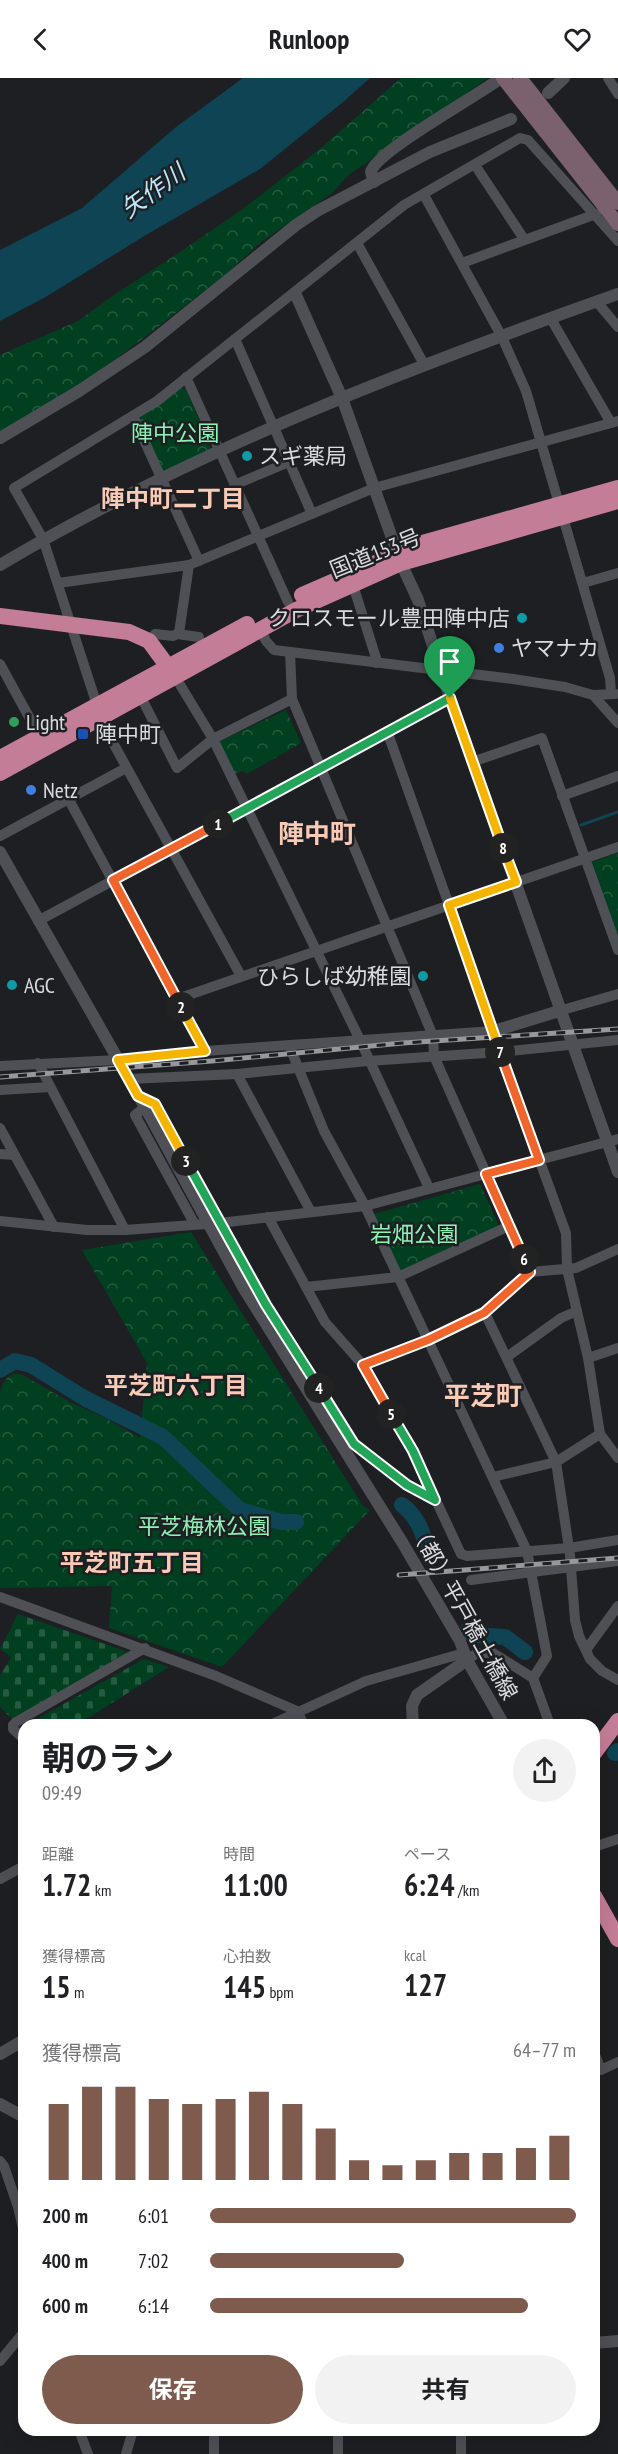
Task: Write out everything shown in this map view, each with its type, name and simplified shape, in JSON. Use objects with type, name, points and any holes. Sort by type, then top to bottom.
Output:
[{"type":"highway","name":"国道153号","points":[[172,672],[288,602],[399,558],[562,510],[618,488]]},
{"type":"highway","name":"国道153号","points":[[562,510],[618,501]]},
{"type":"highway","name":"国道153号","points":[[172,672],[296,610],[352,585],[399,558]]},
{"type":"highway","points":[[0,615],[129,632],[149,641],[172,672]]},
{"type":"highway","points":[[0,758],[40,737],[141,697],[172,672]]},
{"type":"highway","points":[[0,773],[99,712],[172,672]]},
{"type":"highway","points":[[600,1745],[618,1721]]},
{"type":"highway","points":[[600,1907],[618,1939]]},
{"type":"main road","points":[[502,78],[618,224]]},
{"type":"main road","points":[[520,78],[607,210]]},
{"type":"street","points":[[374,182],[371,172],[376,163],[411,136],[502,78]]},
{"type":"street","points":[[548,93],[564,78]]},
{"type":"street","points":[[608,78],[618,94]]},
{"type":"street","points":[[0,438],[79,391],[145,347],[296,225],[317,211],[429,152],[511,119]]},
{"type":"street","points":[[241,976],[126,768],[99,712],[43,539],[14,488],[157,401],[404,206],[520,138],[528,140],[607,210],[618,242]]},
{"type":"street","points":[[476,165],[524,239]]},
{"type":"street","points":[[260,629],[274,650],[565,687],[593,695],[615,694],[526,391],[502,338],[424,195]]},
{"type":"street","points":[[462,263],[607,210]]},
{"type":"street","points":[[357,243],[425,366]]},
{"type":"street","points":[[294,292],[342,398],[399,558],[418,600],[440,670],[516,882],[559,1011],[612,1140],[618,1172]]},
{"type":"street","points":[[0,565],[43,539],[162,478],[342,398],[618,294]]},
{"type":"street","points":[[597,302],[618,327]]},
{"type":"street","points":[[58,583],[194,563],[374,488],[615,422],[551,318]]},
{"type":"street","points":[[235,339],[312,514]]},
{"type":"street","points":[[186,377],[288,602]]},
{"type":"street","points":[[133,416],[162,478],[194,563],[177,634]]},
{"type":"street","points":[[234,485],[289,462]]},
{"type":"street","points":[[583,583],[618,573]]},
{"type":"street","points":[[352,585],[376,663]]},
{"type":"street","points":[[149,641],[155,634],[199,637]]},
{"type":"street","points":[[290,652],[292,699],[433,1036],[434,1056],[530,1272]]},
{"type":"street","points":[[0,664],[40,737]]},
{"type":"street","points":[[172,672],[213,739],[360,1040],[429,1188]]},
{"type":"street","points":[[593,695],[618,723]]},
{"type":"street","points":[[141,697],[177,768],[213,739],[292,699]]},
{"type":"street","points":[[38,921],[450,698]]},
{"type":"street","points":[[387,731],[566,1233],[567,1269],[588,1358],[600,1434],[618,1458]]},
{"type":"street","points":[[472,762],[542,738],[618,950]]},
{"type":"street","points":[[0,836],[126,768]]},
{"type":"street","points":[[562,796],[618,776]]},
{"type":"street","points":[[69,800],[205,1051]]},
{"type":"street","points":[[177,999],[618,848]]},
{"type":"street","name":"（都）平戸橋土橋線","points":[[0,852],[144,1106],[243,1287],[402,1542],[460,1641],[466,1657],[501,1719]]},
{"type":"street","points":[[0,1066],[118,1060],[205,1051],[494,1031],[618,993]]},
{"type":"street","points":[[129,1080],[237,1074],[618,1040]]},
{"type":"street","points":[[289,1045],[324,1131],[364,1206],[494,1477],[526,1551],[547,1656],[533,1678]]},
{"type":"street","points":[[38,1063],[125,1230]]},
{"type":"street","points":[[237,1074],[311,1212]]},
{"type":"street","points":[[0,1090],[50,1087]]},
{"type":"street","points":[[194,1223],[135,1115],[144,1106],[155,1104],[266,1305],[354,1444],[407,1485],[435,1500]]},
{"type":"street","points":[[0,1128],[54,1227]]},
{"type":"street","points":[[0,1221],[54,1227],[125,1230],[194,1223],[220,1223],[364,1206],[612,1140]]},
{"type":"street","points":[[0,1154],[14,1155]]},
{"type":"street","points":[[268,1217],[325,1322],[363,1365],[413,1451],[461,1554],[466,1556],[569,1548],[618,1540]]},
{"type":"street","points":[[306,1287],[398,1277],[509,1226]]},
{"type":"street","points":[[363,1365],[428,1340],[484,1313],[530,1272],[576,1268],[618,1249]]},
{"type":"street","points":[[507,1356],[561,1318],[577,1311]]},
{"type":"street","points":[[484,1313],[507,1356],[556,1462],[569,1548],[575,1620],[579,1636],[590,1659],[602,1671],[618,1680]]},
{"type":"street","points":[[588,1358],[618,1348]]},
{"type":"street","points":[[494,1477],[556,1462],[600,1434]]},
{"type":"street","points":[[471,1580],[532,1574],[618,1561]]},
{"type":"street","points":[[0,1597],[145,1648],[216,1676],[297,1711],[301,1719]]},
{"type":"street","points":[[586,1650],[618,1606]]},
{"type":"street","points":[[21,1719],[145,1648]]},
{"type":"street","points":[[282,1719],[366,1681],[477,1653],[493,1653],[533,1678],[548,1719]]},
{"type":"street","points":[[413,1719],[412,1706],[417,1695],[466,1657]]},
{"type":"street","points":[[18,1721],[13,1725],[18,1733]]},
{"type":"street","points":[[600,1845],[618,1839]]},
{"type":"street","points":[[0,1879],[18,1869]]},
{"type":"street","points":[[0,2054],[18,2044]]},
{"type":"street","points":[[600,2067],[601,2070],[618,2062]]},
{"type":"street","points":[[0,2104],[18,2114]]},
{"type":"street","points":[[0,2161],[18,2207]]},
{"type":"street","points":[[0,2361],[18,2339]]},
{"type":"street","points":[[600,2342],[618,2341]]},
{"type":"street","points":[[81,2436],[88,2454]]},
{"type":"street","points":[[126,2454],[131,2436]]},
{"type":"street","points":[[214,2436],[214,2454]]},
{"type":"street","points":[[338,2436],[339,2454]]},
{"type":"street","points":[[460,2454],[461,2436]]},
{"type":"green space","points":[[401,78],[488,78],[347,176],[332,193],[261,242],[227,273],[87,380],[0,433],[0,355],[78,321],[243,209],[321,148]]},
{"type":"green space","name":"陣中公園","points":[[180,388],[186,389],[212,451],[162,473],[139,420],[140,416]]},
{"type":"green space","points":[[286,710],[301,743],[247,774],[242,771],[232,775],[216,743]]},
{"type":"green space","points":[[618,853],[618,932],[617,933],[592,862]]},
{"type":"green space","name":"岩畑公園","points":[[480,1184],[499,1226],[399,1273],[371,1215]]},
{"type":"green space","name":"平芝梅林公園","points":[[191,1232],[363,1506],[370,1510],[222,1667],[109,1628],[112,1586],[0,1588],[0,1393],[3,1384],[14,1374],[23,1375],[140,1438],[147,1363],[82,1250]]},
{"type":"green space","points":[[18,1614],[128,1652],[12,1719],[0,1707],[0,1676],[11,1657],[0,1649]]},
{"type":"green space","points":[[144,1659],[169,1667],[87,1719],[37,1719]]},
{"type":"water","name":"矢作川","points":[[243,78],[370,78],[260,169],[44,298],[0,321],[0,250],[82,208],[176,127]]},
{"type":"waterway","points":[[581,825],[618,812]]},
{"type":"waterway","points":[[0,1370],[15,1361],[31,1365],[86,1399],[163,1437],[240,1510],[281,1522],[296,1522]]},
{"type":"waterway","points":[[402,1505],[417,1522],[431,1558]]},
{"type":"waterway","points":[[468,1630],[473,1635],[505,1637],[525,1652]]},
{"type":"railway","points":[[0,1077],[212,1061],[403,1043],[618,1029]]},
{"type":"railway","points":[[399,1575],[618,1558]]},
{"type":"place","name":"スギ薬局","points":[[247,456]]},
{"type":"place","name":"クロスモール豊田陣中店","points":[[522,618]]},
{"type":"place","name":"ヤマナカ","points":[[499,648]]},
{"type":"place","name":"Light","points":[[14,722]]},
{"type":"place","name":"陣中町","points":[[83,734]]},
{"type":"place","name":"Netz","points":[[31,790]]},
{"type":"place","name":"ひらしば幼稚園","points":[[423,976]]},
{"type":"place","name":"AGC","points":[[12,985]]},
{"type":"district","name":"陣中町二丁目","points":[[173,499]]},
{"type":"district","name":"陣中町","points":[[317,834]]},
{"type":"district","name":"平芝町六丁目","points":[[176,1386]]},
{"type":"district","name":"平芝町","points":[[483,1396]]},
{"type":"district","name":"平芝町五丁目","points":[[132,1563]]},
{"type":"route","points":[[450,698],[516,882],[449,905],[539,1160],[486,1174],[530,1272],[484,1313],[428,1340],[363,1365],[413,1451],[435,1500],[407,1485],[354,1444],[266,1305],[155,1104],[138,1096],[118,1060],[205,1051],[113,880],[450,698]]}]
